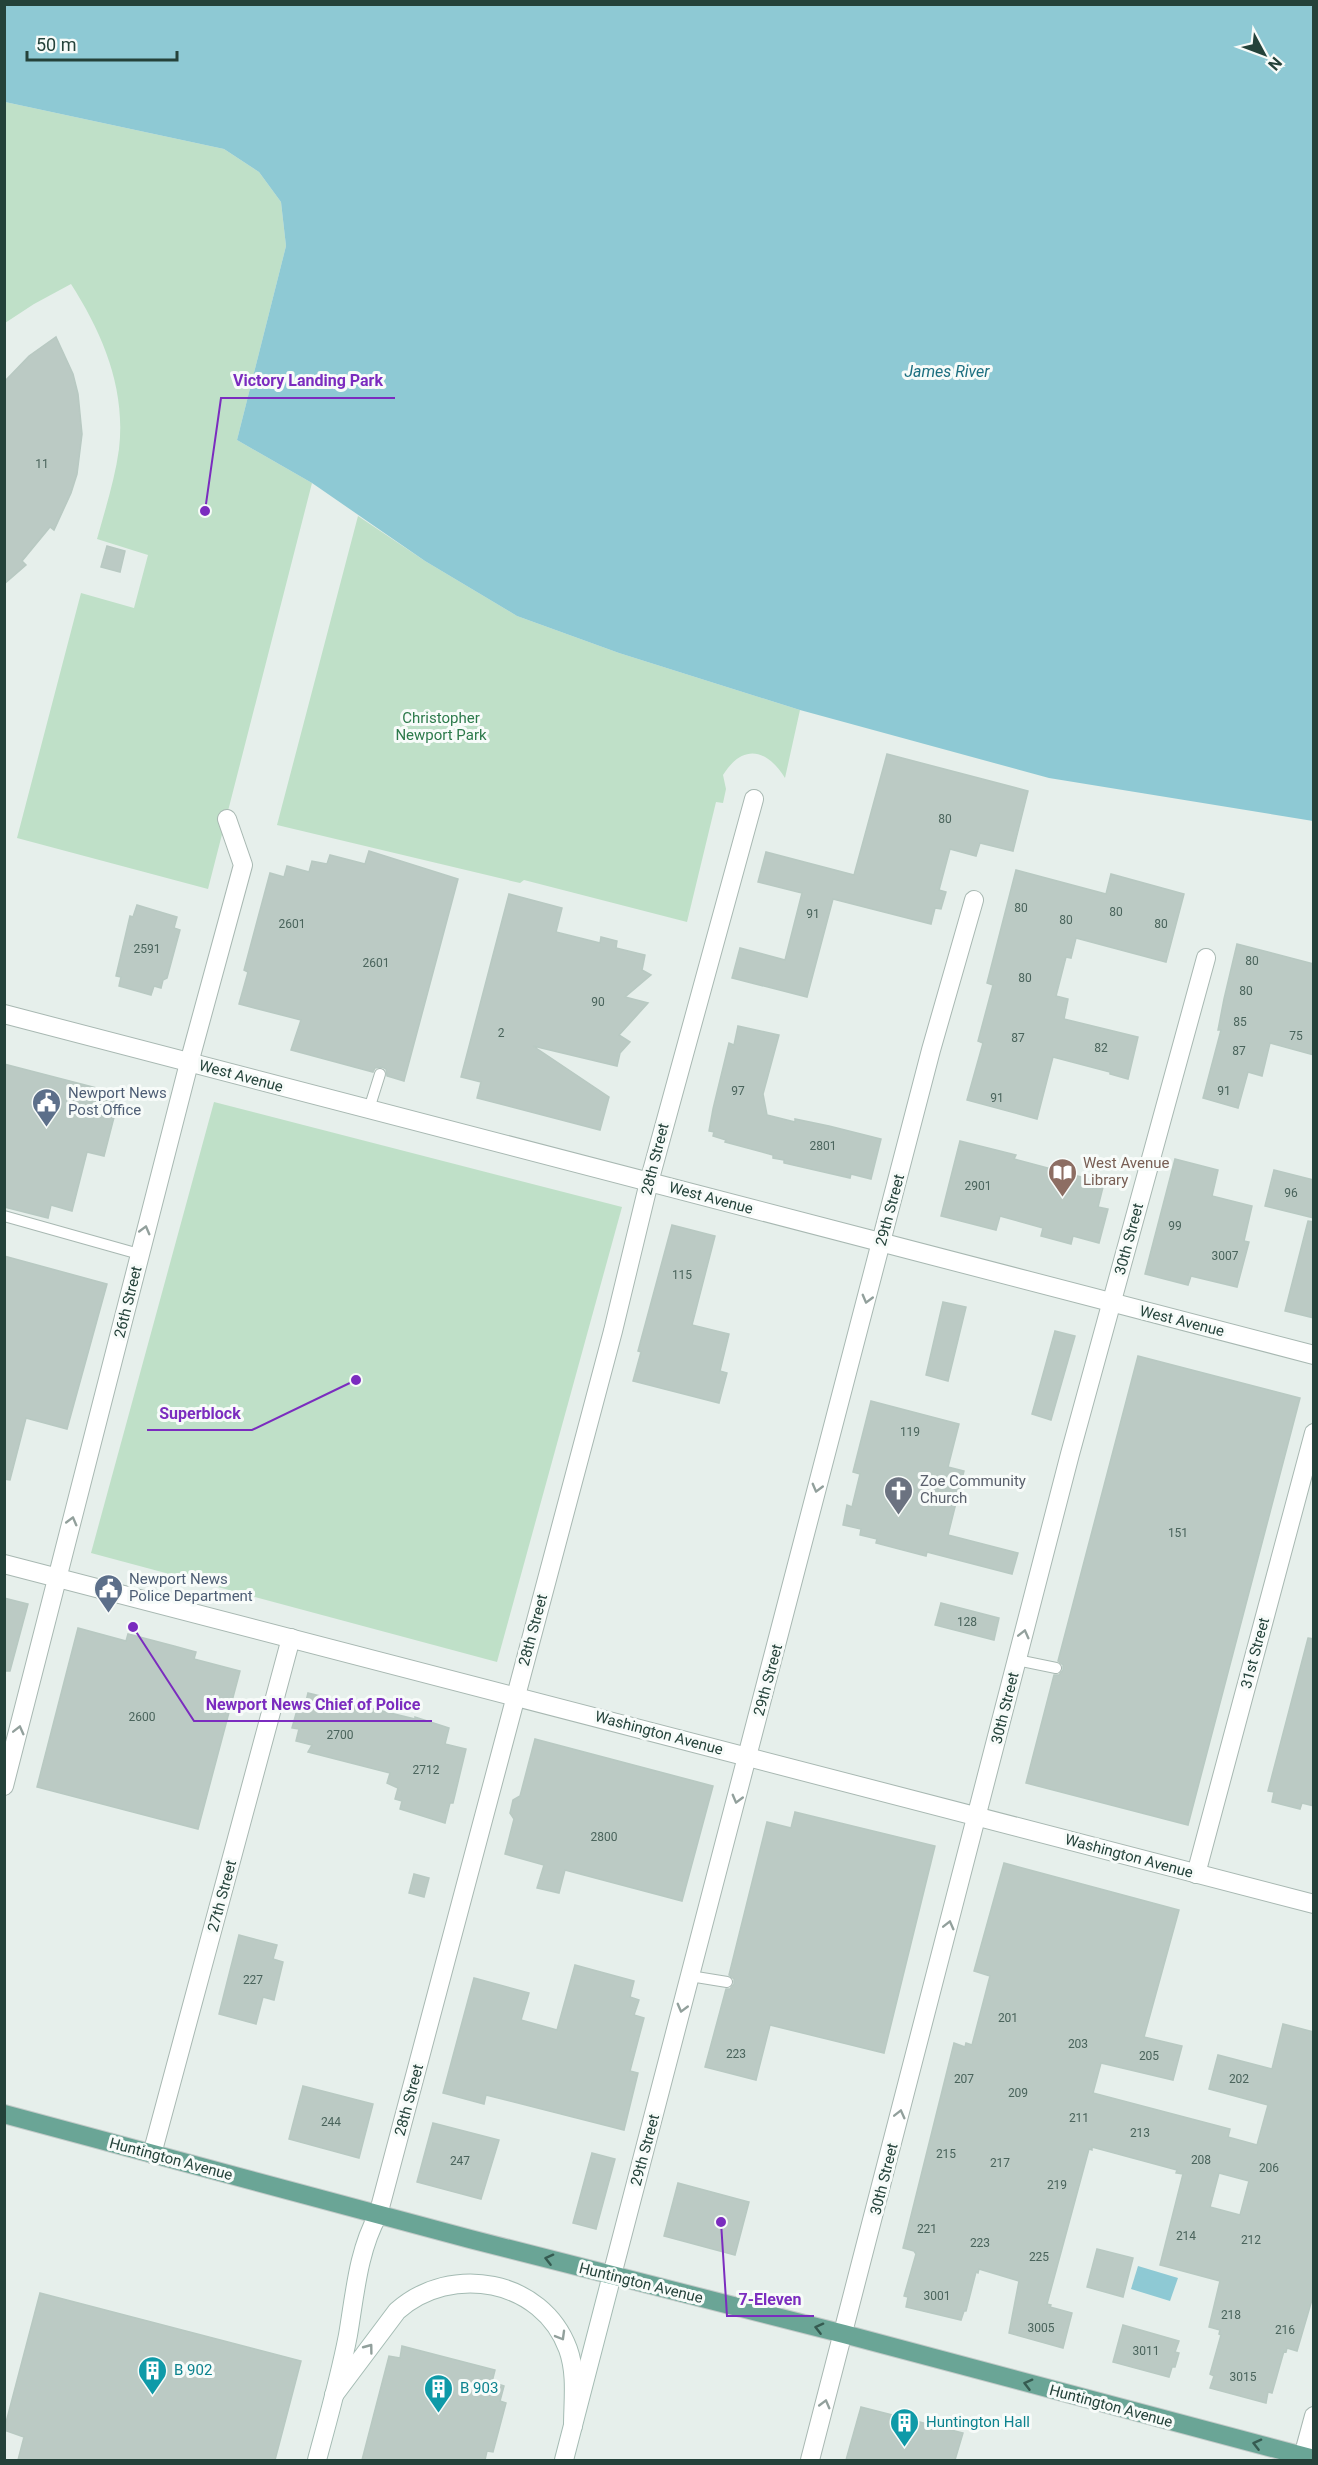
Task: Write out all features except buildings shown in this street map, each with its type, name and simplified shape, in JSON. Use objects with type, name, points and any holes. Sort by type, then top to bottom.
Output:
[{"type":"main road","name":"Huntington Avenue","points":[[4,2114],[378,2215],[844,2334],[1306,2458]]},
{"type":"street","name":"28th Street","points":[[317,2460],[348,2336],[361,2258],[368,2233],[378,2215],[613,1332],[649,1182],[754,799]]},
{"type":"street","name":"26th Street","points":[[4,1786],[139,1254],[243,865],[227,819]]},
{"type":"street","name":"29th Street","points":[[564,2460],[881,1243],[974,900]]},
{"type":"street","name":"30th Street","points":[[810,2460],[1111,1303],[1206,958]]},
{"type":"street","name":"West Avenue","points":[[4,1014],[1314,1354]]},
{"type":"street","name":"31st Street","points":[[1196,1874],[1314,1432]]},
{"type":"street","name":"Washington Avenue","points":[[4,1564],[1314,1904]]},
{"type":"street","name":"27th Street","points":[[152,2154],[291,1638]]},
{"type":"street","points":[[334,2394],[397,2311],[405,2304],[443,2285],[467,2282],[487,2283],[530,2302],[547,2316],[561,2335],[568,2349],[574,2374],[573,2427]]},
{"type":"street","points":[[1306,2458],[1314,2416]]},
{"type":"lane","points":[[369,1109],[380,1074]]},
{"type":"lane","points":[[4,1216],[139,1254]]},
{"type":"lane","points":[[1017,1660],[1056,1668]]},
{"type":"lane","points":[[690,1976],[727,1982]]},
{"type":"green space","points":[[5,102],[224,149],[259,172],[281,202],[286,246],[237,440],[312,483],[208,889],[17,838],[81,593],[134,608],[148,555],[97,539],[110,494],[119,449],[119,405],[110,363],[83,303],[71,284],[5,323]]},
{"type":"green space","name":"Christopher Newport Park","points":[[358,516],[425,561],[517,616],[619,653],[800,710],[785,778],[771,761],[755,754],[747,754],[739,758],[723,775],[726,789],[723,803],[716,802],[687,922],[524,880],[520,883],[277,825]]},
{"type":"green space","points":[[214,1102],[622,1207],[497,1662],[91,1553]]},
{"type":"water","name":"James River","points":[[5,4],[1313,5],[1313,821],[1049,778],[800,710],[619,653],[517,616],[425,561],[312,483],[237,440],[286,246],[281,202],[259,172],[224,149],[5,102]]},
{"type":"water","points":[[1138,2266],[1178,2278],[1170,2301],[1131,2289]]},
{"type":"place","name":"Victory Landing Park","points":[[205,511]]},
{"type":"place","name":"Newport News Post Office","points":[[47,1128]]},
{"type":"place","name":"West Avenue Library","points":[[1062,1198]]},
{"type":"place","name":"Superblock","points":[[356,1380]]},
{"type":"place","name":"Zoe Community Church","points":[[899,1516]]},
{"type":"place","name":"Newport News Police Department","points":[[108,1614]]},
{"type":"place","name":"Newport News Chief of Police","points":[[133,1627]]},
{"type":"place","name":"7-Eleven","points":[[721,2222]]},
{"type":"place","name":"B 902","points":[[153,2396]]},
{"type":"place","name":"B 903","points":[[439,2414]]},
{"type":"place","name":"Huntington Hall","points":[[905,2448]]}]
